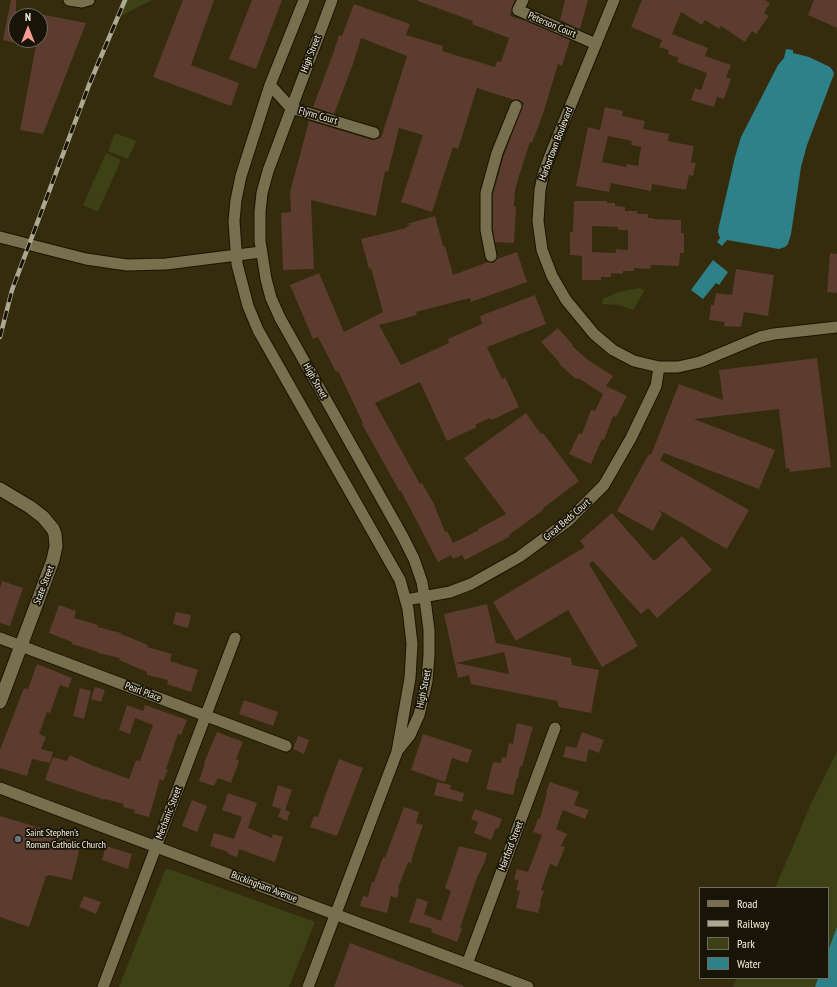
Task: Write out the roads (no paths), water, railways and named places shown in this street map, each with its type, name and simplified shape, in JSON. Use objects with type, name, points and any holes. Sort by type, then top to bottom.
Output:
[{"type":"street","points":[[68,0],[82,2],[88,1]]},
{"type":"street","name":"High Street","points":[[304,0],[270,85],[246,158],[238,188],[234,221],[236,255],[244,296],[258,330],[396,572],[406,600],[411,631],[411,667],[397,752],[308,987]]},
{"type":"street","name":"High Street","points":[[332,0],[271,161],[262,193],[259,221],[261,252],[268,289],[280,318],[406,542],[418,570],[425,597],[429,643],[429,668],[425,693],[419,715],[410,734],[397,752]]},
{"type":"street","name":"Peterson Court","points":[[523,0],[518,10],[596,44]]},
{"type":"street","name":"Harbortown Boulevard","points":[[614,0],[543,175],[538,206],[540,242],[546,263],[558,288],[594,334],[604,342],[623,356],[645,364],[659,366],[678,366],[700,362],[760,337],[837,327]]},
{"type":"street","name":"Flynn Court","points":[[270,85],[291,108],[374,133]]},
{"type":"street","points":[[491,256],[486,230],[486,193],[497,153],[516,106]]},
{"type":"street","points":[[0,237],[80,258],[121,264],[159,264],[261,252]]},
{"type":"street","name":"Great Beds Court","points":[[406,600],[440,595],[460,589],[508,564],[534,547],[568,521],[604,485],[627,444],[656,386],[659,366]]},
{"type":"street","name":"State Street","points":[[0,489],[43,517],[53,529],[55,540],[53,560],[0,702]]},
{"type":"street","name":"Pearl Place","points":[[0,638],[286,746]]},
{"type":"street","name":"Mechanic Street","points":[[103,987],[235,638]]},
{"type":"street","name":"Hartford Street","points":[[466,964],[555,728]]},
{"type":"street","name":"Buckingham Avenue","points":[[0,788],[528,987]]},
{"type":"water","points":[[786,49],[793,50],[793,53],[809,57],[830,67],[834,74],[807,145],[801,167],[791,234],[788,244],[779,249],[727,240],[722,246],[717,242],[720,238],[718,232],[719,226],[741,137],[778,65],[784,58]]},
{"type":"water","points":[[713,260],[728,272],[719,285],[716,283],[703,299],[691,290]]},
{"type":"water","points":[[837,927],[837,987],[815,987],[818,979],[829,979],[829,948]]},
{"type":"railway","points":[[0,337],[12,290],[89,85],[125,0]]},
{"type":"place","name":"Saint Stephen's Roman Catholic Church","points":[[18,839]]}]
